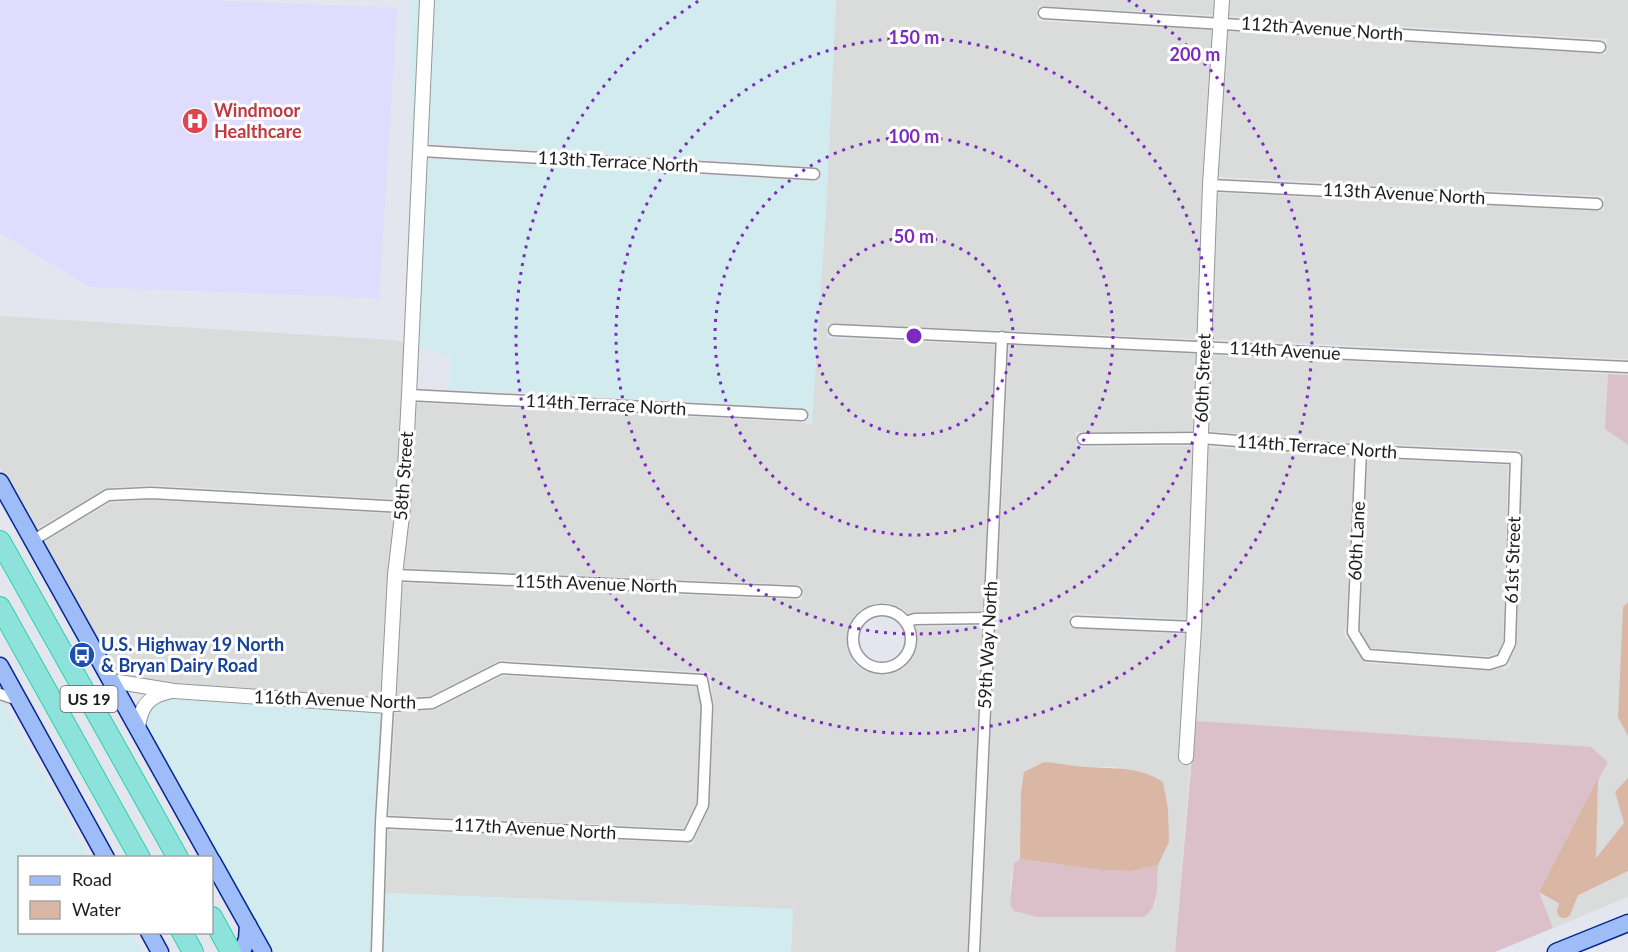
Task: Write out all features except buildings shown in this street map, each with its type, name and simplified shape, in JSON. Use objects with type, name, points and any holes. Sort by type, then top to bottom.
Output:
[{"type":"highway","name":"US 19","points":[[0,541],[177,856]]},
{"type":"highway","name":"US 19","points":[[0,607],[139,856]]},
{"type":"highway","points":[[213,921],[231,952]]},
{"type":"main road","points":[[0,482],[209,856]]},
{"type":"main road","points":[[0,666],[105,856]]},
{"type":"main road","points":[[213,863],[263,952]]},
{"type":"main road","points":[[1556,952],[1628,923]]},
{"type":"main road","points":[[242,952],[247,939],[248,925]]},
{"type":"main road","points":[[150,934],[160,952]]},
{"type":"street","name":"58th Street","points":[[377,952],[381,822],[395,575],[403,507],[422,151],[427,0]]},
{"type":"street","name":"60th Street","points":[[1186,757],[1194,627],[1210,185],[1222,0]]},
{"type":"street","name":"112th Avenue North","points":[[1044,14],[1600,46]]},
{"type":"street","name":"113th Terrace North","points":[[422,151],[814,174]]},
{"type":"street","name":"113th Avenue North","points":[[1210,185],[1597,204]]},
{"type":"street","name":"114th Avenue","points":[[834,330],[1628,367]]},
{"type":"street","name":"59th Way North","points":[[974,952],[1002,337]]},
{"type":"street","name":"114th Terrace North","points":[[409,394],[802,415]]},
{"type":"street","name":"114th Terrace North","points":[[1083,439],[1201,438],[1361,451],[1515,458]]},
{"type":"street","name":"60th Lane","points":[[1361,451],[1353,632],[1367,655],[1489,664],[1502,660]]},
{"type":"street","name":"61st Street","points":[[1502,660],[1510,643],[1515,458]]},
{"type":"street","points":[[32,540],[108,495],[151,493],[403,507]]},
{"type":"street","name":"115th Avenue North","points":[[395,575],[796,592]]},
{"type":"street","points":[[876,610],[887,610],[898,614],[906,622],[911,633],[911,644],[907,655],[899,663],[877,668],[858,656],[853,645],[853,634],[857,623],[865,615],[876,610]]},
{"type":"street","points":[[906,622],[915,619],[989,618]]},
{"type":"street","points":[[1076,622],[1194,627]]},
{"type":"street","name":"116th Avenue North","points":[[112,681],[174,691],[388,706],[432,703],[501,668],[702,680],[707,706],[704,805],[688,836]]},
{"type":"street","name":"116th Avenue North","points":[[138,728],[139,717],[146,703],[155,695],[174,691]]},
{"type":"street","points":[[0,694],[18,700]]},
{"type":"street","name":"117th Avenue North","points":[[381,822],[688,836]]},
{"type":"shaded area","name":"Windmoor Healthcare","points":[[0,0],[204,0],[397,8],[379,298],[90,287],[0,233]]},
{"type":"shaded area","points":[[409,0],[421,0],[405,343],[412,187]]},
{"type":"shaded area","points":[[434,0],[836,0],[826,210],[812,424],[804,423],[808,423],[809,408],[449,389],[451,356],[418,347],[428,159],[820,182],[821,167],[429,143]]},
{"type":"shaded area","points":[[836,0],[1215,0],[1214,15],[1038,6],[1037,21],[1213,30],[1197,339],[827,323],[827,338],[995,345],[983,611],[908,614],[900,607],[889,603],[875,603],[863,608],[853,617],[846,634],[847,649],[853,662],[864,671],[877,675],[888,675],[903,669],[913,658],[918,644],[916,627],[982,626],[967,952],[791,952],[793,909],[386,893],[388,830],[686,843],[690,846],[694,843],[710,805],[714,706],[710,673],[707,671],[501,660],[430,696],[396,698],[401,583],[802,600],[803,585],[403,568],[409,515],[416,403],[811,423],[826,210]]},
{"type":"shaded area","points":[[1229,0],[1628,0],[1628,359],[1211,339],[1217,193],[1604,211],[1604,196],[1218,177],[1227,31],[1606,54],[1607,39],[1228,16]]},
{"type":"shaded area","points":[[0,316],[393,340],[405,343],[396,499],[151,485],[108,488],[34,530],[0,467]]},
{"type":"shaded area","points":[[1009,345],[1197,354],[1194,431],[1076,432],[1077,447],[1194,446],[1187,619],[1070,613],[1069,628],[1186,634],[1179,764],[1190,765],[1175,952],[981,952]],"holes":[[[1087,767],[1117,767],[1169,842],[1158,865],[1156,903],[1144,917],[1037,917],[1014,911],[1010,904],[1011,881],[1014,863],[1020,859],[1020,840]]]},
{"type":"shaded area","points":[[1211,355],[1608,374],[1605,429],[1628,445],[1628,602],[1623,607],[1618,717],[1628,736],[1628,778],[1615,792],[1624,823],[1595,859],[1598,779],[1608,762],[1195,721],[1208,447],[1354,458],[1346,627],[1343,630],[1346,639],[1349,639],[1366,663],[1489,671],[1502,668],[1505,670],[1511,665],[1510,660],[1517,643],[1522,450],[1362,443],[1208,431]]},
{"type":"shaded area","points":[[1608,374],[1628,375],[1628,445],[1605,429]]},
{"type":"shaded area","points":[[1368,459],[1508,465],[1503,641],[1498,653],[1489,656],[1370,648],[1360,629]]},
{"type":"shaded area","points":[[151,500],[395,514],[388,568],[382,698],[174,684],[116,674],[42,543],[110,503]]},
{"type":"shaded area","points":[[502,676],[697,687],[701,706],[697,803],[684,828],[389,815],[395,713],[434,710]]},
{"type":"shaded area","points":[[174,699],[381,713],[370,952],[271,952],[254,923],[255,918],[251,918],[145,726],[151,708],[158,702]]},
{"type":"shaded area","points":[[0,701],[88,856],[18,856],[18,934],[132,934],[142,952],[0,952]]},
{"type":"shaded area","points":[[1195,721],[1591,747],[1608,762],[1539,892],[1553,928],[1495,952],[1175,952]]},
{"type":"shaded area","points":[[1020,859],[1100,870],[1133,871],[1158,865],[1155,900],[1144,917],[1037,917],[1014,911],[1010,904],[1014,863]]},
{"type":"shaded area","points":[[1628,871],[1628,897],[1553,928],[1539,892],[1560,904]]},
{"type":"shaded area","points":[[386,893],[793,909],[791,952],[384,952]]},
{"type":"water","points":[[1628,602],[1628,736],[1618,717],[1623,607]]},
{"type":"water","points":[[1044,762],[1135,771],[1163,782],[1168,809],[1169,842],[1158,865],[1133,871],[1100,870],[1020,859],[1021,792],[1024,772]]},
{"type":"water","points":[[1628,778],[1628,871],[1560,904],[1539,892],[1598,779],[1596,858],[1624,823],[1615,792]]},
{"type":"waterway","points":[[1564,911],[1574,887],[1578,884]]},
{"type":"place","name":"Windmoor Healthcare","points":[[195,121]]},
{"type":"place","name":"U.S. Highway 19 North & Bryan Dairy Road","points":[[82,655]]}]
